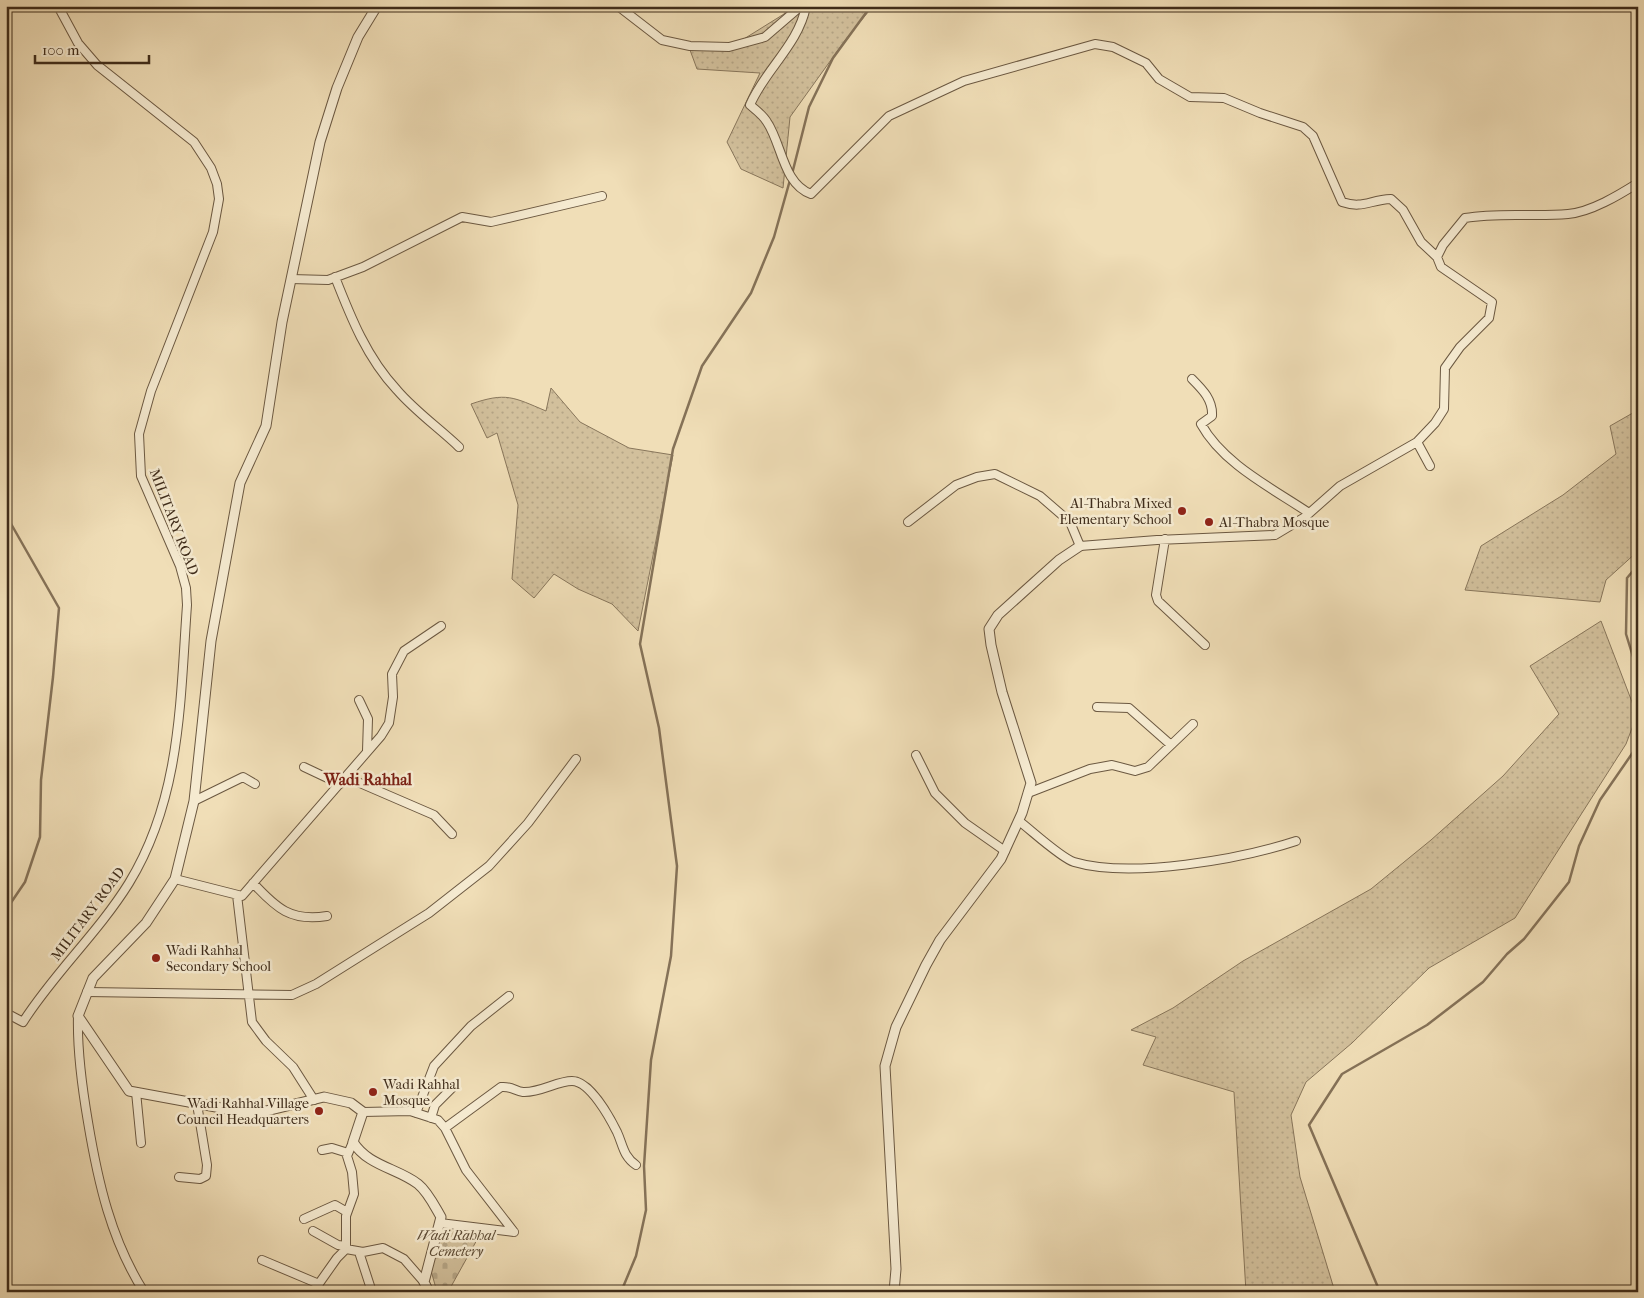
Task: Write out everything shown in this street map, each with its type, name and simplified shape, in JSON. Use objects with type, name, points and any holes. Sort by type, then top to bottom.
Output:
[{"type":"street","name":"MILITARY ROAD","points":[[6,1013],[23,1022],[128,885],[144,855],[164,806],[176,742],[187,605],[186,588],[176,558],[141,476],[139,434],[151,392],[213,232],[219,199],[211,168],[194,142],[97,65],[78,42],[58,6]]},
{"type":"street","points":[[144,1292],[123,1252],[106,1210],[96,1173],[77,1044],[78,1016],[93,978],[146,922],[175,879],[194,801],[211,641],[240,483],[266,426],[291,279],[320,142],[337,88],[358,37],[377,6]]},
{"type":"street","points":[[618,6],[662,40],[690,46],[728,47],[765,37],[801,6]]},
{"type":"street","points":[[806,6],[804,15],[785,51],[755,92],[750,105],[766,120],[791,177],[801,190],[810,194],[889,116],[964,81],[1095,44],[1113,47],[1146,63],[1159,79],[1190,97],[1224,98],[1260,113],[1303,126],[1313,136],[1342,202],[1357,207],[1376,200],[1391,199],[1403,210],[1421,242],[1437,257],[1441,267],[1492,302],[1489,318],[1460,347],[1445,368],[1444,409],[1417,442],[1340,486],[1309,513],[1275,535],[1165,539],[1080,546],[1058,560],[998,615],[989,629],[1002,692],[1031,782],[1019,821],[1001,859],[940,940],[896,1027],[884,1066],[896,1269],[894,1292]]},
{"type":"street","points":[[1437,257],[1443,245],[1465,218],[1484,215],[1570,214],[1614,198],[1638,183]]},
{"type":"street","points":[[291,279],[328,280],[363,267],[462,217],[491,222],[602,196]]},
{"type":"street","points":[[334,277],[355,328],[372,357],[397,390],[460,447]]},
{"type":"street","points":[[1192,379],[1205,391],[1212,408],[1212,416],[1201,424],[1210,441],[1243,468],[1309,513]]},
{"type":"street","points":[[1417,442],[1430,466]]},
{"type":"street","points":[[908,522],[956,485],[977,477],[995,474],[1040,496],[1070,522],[1080,546]]},
{"type":"street","points":[[1165,539],[1156,595],[1158,601],[1205,644]]},
{"type":"street","points":[[175,879],[242,896],[367,752],[389,723],[394,697],[392,674],[404,651],[441,626]]},
{"type":"street","points":[[359,700],[368,720],[367,752]]},
{"type":"street","points":[[1097,707],[1129,708],[1171,745]]},
{"type":"street","points":[[1028,793],[1090,769],[1112,765],[1135,771],[1148,767],[1193,724]]},
{"type":"street","points":[[916,755],[935,793],[965,823],[1005,851]]},
{"type":"street","points":[[87,992],[292,995],[316,984],[429,913],[489,866],[528,824],[576,759]]},
{"type":"street","points":[[304,767],[434,815],[452,834]]},
{"type":"street","points":[[194,801],[243,777],[255,784]]},
{"type":"street","points":[[1019,821],[1072,861],[1092,865],[1133,868],[1195,864],[1266,851],[1296,841]]},
{"type":"street","points":[[253,884],[276,908],[299,916],[327,916]]},
{"type":"street","points":[[237,895],[252,1022],[266,1042],[293,1067],[314,1100]]},
{"type":"street","points":[[416,1113],[434,1066],[471,1026],[509,996]]},
{"type":"street","points":[[78,1016],[129,1091],[254,1114],[324,1097],[352,1103],[363,1112],[416,1113],[438,1120],[445,1128],[466,1170],[514,1232],[440,1223]]},
{"type":"street","points":[[445,1128],[501,1087],[511,1086],[521,1092],[545,1089],[572,1081],[587,1087],[617,1133],[628,1159],[636,1165]]},
{"type":"street","points":[[432,1118],[435,1105],[454,1086]]},
{"type":"street","points":[[136,1092],[141,1143]]},
{"type":"street","points":[[179,1178],[200,1178],[206,1176],[207,1165],[197,1104]]},
{"type":"street","points":[[313,1292],[346,1248],[347,1212],[354,1194],[348,1153],[363,1112]]},
{"type":"street","points":[[352,1142],[359,1151],[378,1164],[420,1186],[441,1217],[424,1282]]},
{"type":"street","points":[[322,1150],[332,1148],[348,1153]]},
{"type":"street","points":[[304,1219],[335,1206],[347,1212]]},
{"type":"street","points":[[313,1231],[338,1245],[359,1252],[383,1248],[404,1259],[430,1292]]},
{"type":"street","points":[[359,1252],[372,1292]]},
{"type":"street","points":[[262,1260],[319,1284]]},
{"type":"green space","points":[[790,6],[873,6],[846,39],[790,117],[783,188],[741,169],[727,142],[760,73],[697,69],[690,50],[739,42],[784,14]]},
{"type":"green space","points":[[551,388],[580,422],[629,448],[673,455],[638,631],[612,604],[578,589],[554,574],[534,598],[512,579],[518,505],[497,433],[487,438],[471,404],[501,397],[517,399],[546,411]]},
{"type":"green space","points":[[1638,410],[1638,551],[1606,580],[1600,602],[1465,590],[1481,546],[1563,495],[1616,454],[1610,426]]},
{"type":"green space","points":[[1601,621],[1637,715],[1626,744],[1515,918],[1429,968],[1352,1043],[1306,1082],[1291,1115],[1300,1177],[1335,1292],[1246,1292],[1234,1092],[1143,1065],[1156,1037],[1131,1030],[1173,1008],[1243,961],[1371,889],[1431,840],[1503,776],[1559,714],[1530,666]]},
{"type":"green space","name":"Wadi Rahhal Cemetery","points":[[445,1223],[483,1229],[448,1292],[437,1292],[430,1267]]},
{"type":"waterway","points":[[792,174],[809,107],[833,58],[871,6]]},
{"type":"waterway","points":[[621,1292],[636,1256],[646,1210],[644,1166],[651,1060],[671,956],[677,866],[659,728],[640,644],[673,449],[702,366],[751,293],[774,237],[790,180]]},
{"type":"waterway","points":[[6,515],[59,608],[41,780],[40,837],[25,882],[6,910]]},
{"type":"waterway","points":[[1638,565],[1627,578],[1626,634],[1638,673]]},
{"type":"waterway","points":[[1380,1292],[1309,1125],[1342,1074],[1427,1025],[1483,982],[1507,954],[1524,939],[1569,882],[1579,846],[1600,800],[1638,745]]},
{"type":"place","name":"Al-Thabra Mixed Elementary School","points":[[1182,511]]},
{"type":"place","name":"Al-Thabra Mosque","points":[[1209,522]]},
{"type":"place","name":"Wadi Rahhal Secondary School","points":[[156,958]]},
{"type":"place","name":"Wadi Rahhal Mosque","points":[[373,1092]]},
{"type":"place","name":"Wadi Rahhal Village Council Headquarters","points":[[319,1111]]},
{"type":"district","name":"Wadi Rahhal","points":[[368,779]]}]
